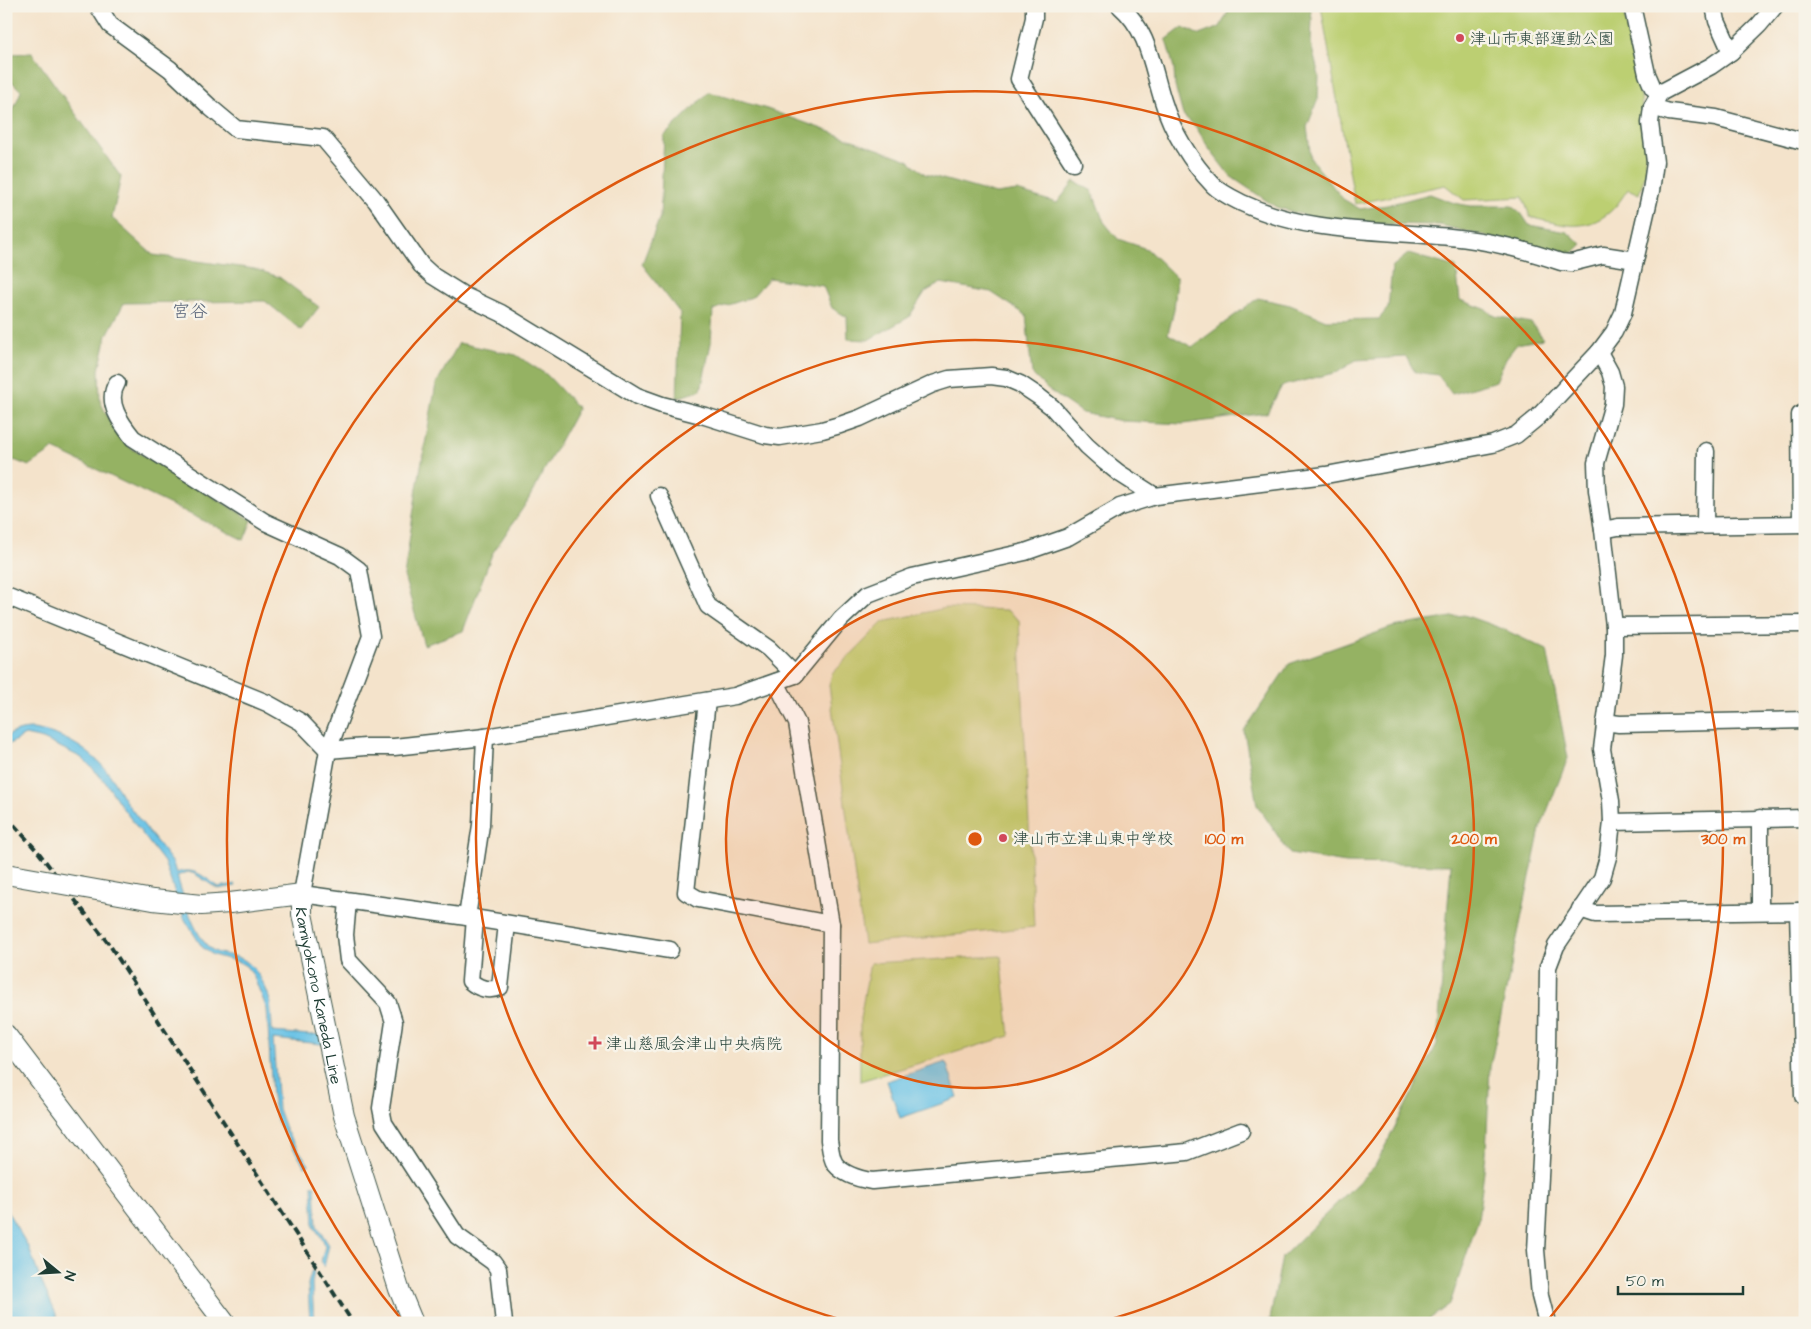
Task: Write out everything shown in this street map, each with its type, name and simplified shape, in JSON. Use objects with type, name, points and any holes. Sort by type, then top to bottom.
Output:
[{"type":"main road","name":"Kamiyokono Kaneda Line","points":[[6,874],[153,900],[201,905],[302,894],[302,914],[344,1116],[399,1289],[413,1323]]},
{"type":"main road","points":[[6,1035],[225,1323]]},
{"type":"street","points":[[98,6],[110,25],[170,69],[211,108],[236,128],[323,138],[376,201],[421,265],[433,276],[465,296],[501,313],[637,396],[662,405],[780,437],[840,425],[933,384],[949,379],[991,376],[1006,378],[1020,384],[1052,407],[1087,446],[1105,462],[1155,496]]},
{"type":"street","points":[[1034,6],[1034,18],[1019,79],[1074,163]]},
{"type":"street","points":[[1120,6],[1129,13],[1139,27],[1149,50],[1163,103],[1177,133],[1194,163],[1214,187],[1225,194],[1263,212],[1317,226],[1371,232],[1450,237],[1502,244],[1561,262],[1571,263],[1603,255],[1635,260]]},
{"type":"street","points":[[328,750],[394,747],[485,738],[735,696],[795,675],[842,619],[868,594],[912,577],[1026,552],[1068,537],[1120,507],[1155,496],[1326,475],[1493,444],[1516,435],[1538,417],[1599,352],[1614,332],[1623,313],[1651,192],[1655,162],[1650,123],[1656,100],[1647,74],[1632,6]]},
{"type":"street","points":[[1714,6],[1717,21],[1731,52]]},
{"type":"street","points":[[1656,100],[1712,66],[1731,52],[1759,25],[1775,6]]},
{"type":"street","points":[[1656,100],[1669,112],[1716,118],[1803,140]]},
{"type":"street","points":[[1547,1323],[1540,1296],[1536,1250],[1548,1048],[1548,968],[1556,946],[1602,878],[1608,857],[1612,822],[1611,801],[1602,750],[1614,655],[1614,626],[1603,530],[1596,490],[1596,463],[1613,404],[1614,386],[1610,372],[1599,352]]},
{"type":"street","points":[[117,383],[112,391],[113,402],[119,420],[133,438],[265,522],[340,556],[359,570],[371,636],[328,750],[302,894],[471,918],[670,950]]},
{"type":"street","points":[[1603,530],[1618,527],[1803,524],[1803,422]]},
{"type":"street","points":[[1705,526],[1706,451]]},
{"type":"street","points":[[659,496],[708,606],[769,648],[795,675]]},
{"type":"street","points":[[6,596],[267,703],[301,722],[328,750]]},
{"type":"street","points":[[1614,626],[1805,624]]},
{"type":"street","points":[[776,682],[797,723],[830,924],[829,1140],[835,1163],[845,1172],[857,1178],[872,1181],[1188,1152],[1241,1131]]},
{"type":"street","points":[[707,701],[686,892],[698,899],[830,924]]},
{"type":"street","points":[[1605,722],[1619,724],[1805,720]]},
{"type":"street","points":[[485,738],[481,825],[471,918],[470,981],[478,988],[495,989],[500,987],[508,924]]},
{"type":"street","points":[[1760,818],[1760,911]]},
{"type":"street","points":[[1612,822],[1805,818]]},
{"type":"street","points":[[348,901],[345,935],[348,960],[388,1003],[394,1022],[381,1108],[384,1123],[457,1236],[494,1262],[498,1270],[504,1323]]},
{"type":"street","points":[[1580,909],[1595,914],[1801,911],[1803,1096]]},
{"type":"green space","points":[[1226,6],[1310,6],[1312,19],[1311,44],[1319,76],[1318,99],[1307,127],[1311,159],[1343,199],[1360,209],[1387,205],[1430,194],[1454,203],[1470,206],[1512,206],[1521,213],[1529,225],[1567,232],[1582,244],[1572,254],[1549,252],[1440,225],[1321,220],[1276,207],[1230,176],[1210,150],[1196,127],[1183,115],[1175,86],[1174,68],[1166,40],[1183,27],[1199,35],[1220,27],[1229,10]]},
{"type":"green space","points":[[1321,6],[1622,6],[1641,97],[1646,149],[1646,172],[1639,194],[1628,189],[1614,209],[1592,223],[1582,225],[1562,224],[1530,217],[1523,197],[1464,200],[1445,185],[1355,204]]},
{"type":"green space","points":[[6,51],[9,54],[32,53],[121,177],[112,218],[153,255],[255,269],[279,277],[319,307],[301,330],[265,301],[124,303],[107,335],[99,370],[100,401],[113,428],[129,447],[252,520],[244,540],[54,449],[29,466],[14,460],[6,471],[6,127],[21,91],[6,76]]},
{"type":"green space","points":[[709,92],[767,109],[908,160],[925,174],[996,194],[1017,191],[1057,203],[1074,181],[1092,191],[1104,222],[1118,239],[1147,249],[1177,278],[1174,310],[1168,334],[1192,347],[1258,298],[1290,305],[1326,320],[1379,319],[1388,308],[1392,267],[1408,254],[1456,267],[1460,300],[1485,309],[1495,316],[1531,323],[1543,339],[1517,344],[1506,358],[1496,381],[1452,394],[1438,375],[1415,372],[1406,357],[1356,360],[1338,372],[1282,386],[1267,413],[1183,424],[1122,421],[1082,413],[1047,389],[1032,374],[1026,315],[991,292],[941,283],[925,292],[909,317],[868,340],[848,339],[847,317],[832,308],[823,286],[769,278],[752,297],[713,310],[711,343],[701,390],[677,398],[680,313],[642,264],[660,217],[664,136]]},
{"type":"green space","points":[[459,343],[516,355],[547,375],[578,408],[527,502],[492,554],[463,631],[424,645],[404,576],[417,488],[436,384]]},
{"type":"green space","points":[[945,608],[1006,610],[1019,620],[1034,927],[864,944],[829,685],[832,674],[883,622]]},
{"type":"green space","points":[[1464,615],[1503,629],[1547,650],[1568,758],[1540,829],[1490,1067],[1486,1154],[1478,1220],[1450,1304],[1424,1323],[1278,1323],[1270,1319],[1282,1257],[1375,1166],[1437,1044],[1451,865],[1346,863],[1290,854],[1257,805],[1244,731],[1289,664],[1393,627]]},
{"type":"green space","points":[[1001,956],[1010,1036],[860,1081],[860,1019],[870,963]]},
{"type":"water","points":[[33,729],[44,731],[76,744],[103,766],[126,802],[173,863],[176,873],[183,871],[194,872],[219,887],[235,884],[236,886],[218,889],[195,874],[188,872],[177,876],[194,925],[205,943],[214,951],[245,961],[259,976],[270,1001],[272,1032],[310,1035],[330,1033],[330,1045],[273,1039],[278,1109],[286,1131],[309,1165],[305,1167],[277,1121],[272,1096],[267,1009],[253,975],[246,966],[239,962],[213,955],[202,947],[184,918],[164,862],[106,783],[82,758],[43,739],[25,735],[6,746],[6,737],[12,733]]},
{"type":"water","points":[[946,1062],[958,1098],[900,1118],[887,1081]]},
{"type":"water","points":[[312,1185],[315,1185],[317,1226],[329,1245],[324,1267],[321,1262],[325,1246],[314,1227]]},
{"type":"water","points":[[6,1209],[29,1248],[60,1323],[6,1323]]},
{"type":"water","points":[[312,1270],[314,1272],[312,1284],[314,1323],[310,1323],[308,1284]]},
{"type":"railway","points":[[6,816],[39,853],[111,947],[353,1323]]},
{"type":"place","name":"津山市東部運動公園","points":[[1460,38]]},
{"type":"place","name":"津山市立津山東中学校","points":[[1003,838]]},
{"type":"place","name":"津山慈風会津山中央病院","points":[[595,1043]]},
{"type":"district","name":"宮谷","points":[[190,311]]}]
